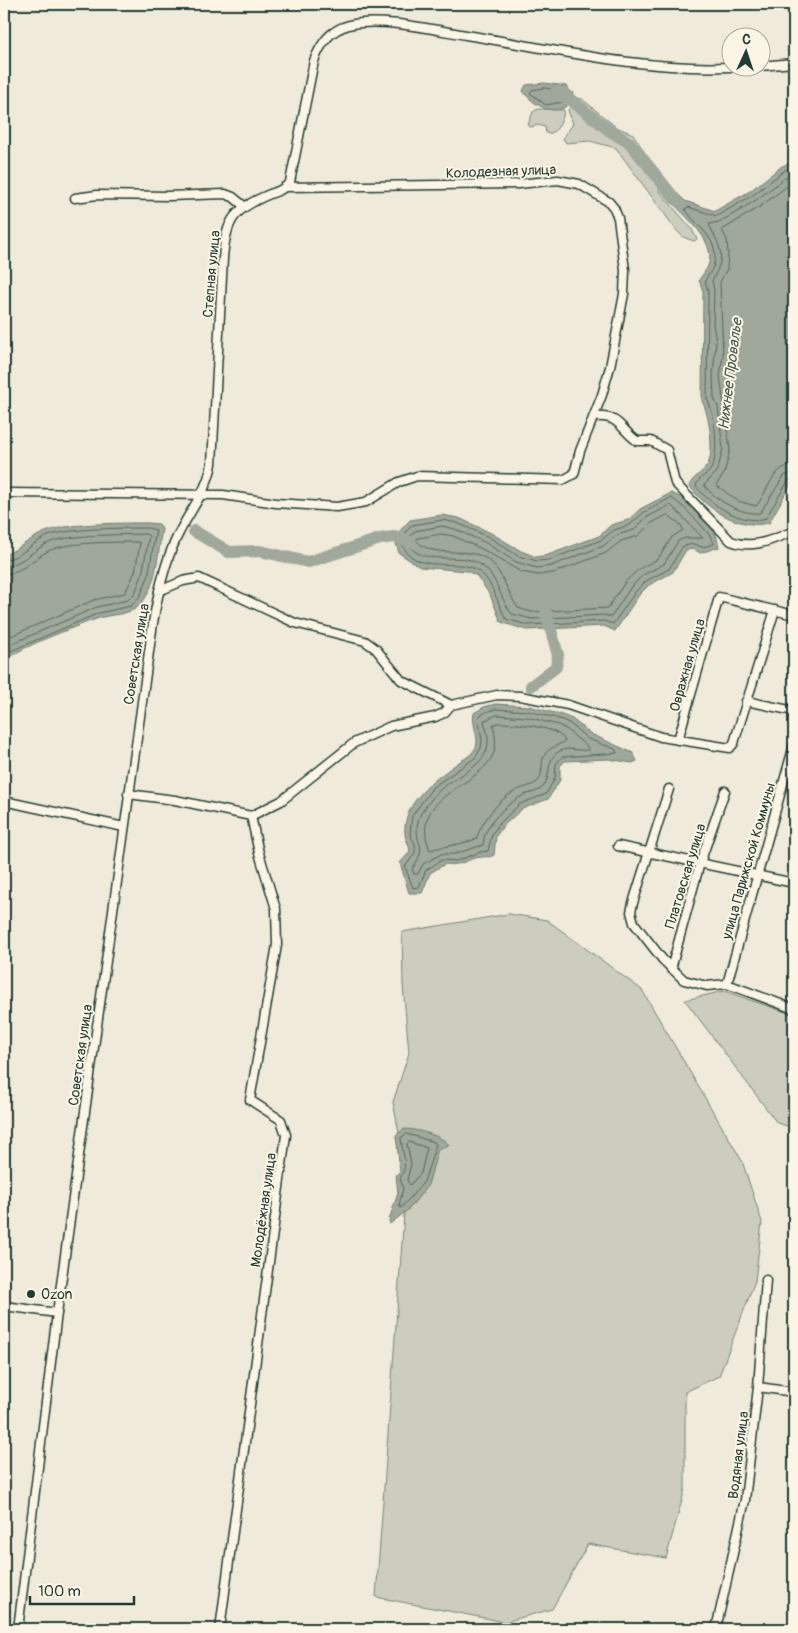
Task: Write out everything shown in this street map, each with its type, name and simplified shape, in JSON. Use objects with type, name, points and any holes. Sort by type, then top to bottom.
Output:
[{"type":"street","points":[[286,187],[293,171],[314,61],[320,47],[329,35],[350,25],[380,24],[431,30],[604,58],[678,66],[720,67]]},
{"type":"street","points":[[770,65],[794,63]]},
{"type":"street","name":"Колодезная улица","points":[[286,187],[509,184],[558,180],[579,184],[609,202],[618,218],[625,282],[610,368],[594,417]]},
{"type":"street","name":"Степная улица","points":[[202,495],[210,476],[213,456],[224,240],[230,221],[244,206],[286,187]]},
{"type":"street","points":[[75,198],[98,195],[169,196],[225,194],[233,197],[244,206]]},
{"type":"street","points":[[4,493],[223,495],[276,503],[337,507],[366,502],[399,482],[417,476],[563,480],[571,478],[577,469],[580,451],[594,417],[610,418],[624,427],[637,441],[651,441],[667,450],[675,483],[731,541],[739,544],[760,544],[794,530]]},
{"type":"street","name":"Советская улица","points":[[18,1629],[57,1313],[128,794],[159,591],[177,536],[202,495]]},
{"type":"street","points":[[159,591],[182,581],[199,578],[295,623],[354,637],[376,649],[401,680],[451,705]]},
{"type":"street","name":"Овражная улица","points":[[678,740],[719,597],[775,610]]},
{"type":"street","points":[[128,794],[175,800],[251,816],[281,801],[354,743],[391,726],[435,717],[444,713],[451,705],[497,695],[568,705],[644,733],[730,748],[734,743],[775,610],[794,615]]},
{"type":"street","points":[[746,701],[794,712]]},
{"type":"street","name":"улица Парижской Коммуны","points":[[727,984],[794,745]]},
{"type":"street","points":[[669,789],[631,912],[634,923],[671,969],[684,980],[697,985],[727,984],[794,1009]]},
{"type":"street","name":"Платовская улица","points":[[671,969],[700,864],[725,791]]},
{"type":"street","points":[[4,801],[124,827]]},
{"type":"street","name":"Молодёжная улица","points":[[220,1629],[286,1135],[281,1120],[250,1100],[277,945],[276,909],[258,853],[251,816]]},
{"type":"street","points":[[618,846],[794,883]]},
{"type":"street","name":"Водяная улица","points":[[716,1629],[745,1500],[758,1387],[766,1280]]},
{"type":"street","points":[[4,1306],[57,1313]]},
{"type":"street","points":[[758,1387],[794,1392]]},
{"type":"shaded area","points":[[578,98],[582,99],[616,127],[633,134],[660,176],[659,191],[691,228],[697,239],[694,241],[683,237],[677,231],[616,148],[590,141],[566,143],[563,138],[573,124],[568,110]]},
{"type":"shaded area","points":[[538,109],[564,110],[560,124],[549,134],[546,133],[545,127],[538,125],[531,127],[528,125],[533,112]]},
{"type":"shaded area","points":[[509,914],[547,920],[642,990],[742,1161],[762,1222],[755,1281],[719,1376],[685,1392],[685,1489],[666,1558],[588,1544],[552,1609],[505,1622],[376,1597],[407,1174],[393,1102],[409,1053],[403,985],[402,932]]},
{"type":"shaded area","points":[[724,991],[794,1015],[794,1128],[777,1123],[685,1000]]},
{"type":"water","points":[[544,83],[566,86],[573,93],[570,102],[558,110],[550,110],[535,103],[523,91],[526,85]]},
{"type":"water","points":[[794,162],[794,478],[769,523],[747,523],[724,516],[704,502],[689,485],[706,467],[711,454],[709,424],[702,401],[703,291],[699,280],[708,266],[710,256],[708,246],[695,226],[663,192],[664,187],[669,186],[685,201],[715,211],[750,191],[782,166]]},
{"type":"water","points":[[671,493],[682,498],[716,534],[719,547],[700,553],[694,549],[686,550],[673,572],[649,585],[639,595],[615,631],[604,626],[526,630],[501,622],[490,595],[477,576],[467,571],[420,567],[399,553],[394,537],[410,520],[442,515],[459,518],[536,557],[548,555],[599,536],[611,525],[628,520],[640,509]]},
{"type":"water","points":[[97,524],[159,524],[162,529],[153,580],[150,590],[139,606],[120,614],[99,618],[38,642],[4,660],[4,555],[48,531],[58,528]]},
{"type":"water","points":[[495,704],[529,706],[572,719],[591,734],[633,753],[637,761],[632,763],[609,759],[565,761],[560,766],[560,780],[548,799],[522,809],[503,826],[496,836],[494,855],[451,865],[445,864],[430,873],[422,893],[409,893],[400,863],[410,852],[405,834],[405,823],[409,812],[414,802],[429,785],[474,750],[477,739],[474,713],[484,707]]},
{"type":"water","points":[[404,1129],[421,1131],[441,1138],[449,1145],[438,1149],[428,1185],[409,1209],[390,1224],[389,1220],[398,1193],[396,1175],[400,1171],[396,1135]]},
{"type":"waterway","points":[[555,93],[571,100],[610,131],[630,143],[675,199]]},
{"type":"waterway","name":"Нижнее Провалье","points":[[194,531],[229,552],[260,551],[308,562],[380,539],[394,537],[411,542]]},
{"type":"waterway","points":[[531,686],[556,667],[558,655],[546,613]]},
{"type":"place","name":"Ozon","points":[[31,1294]]}]
